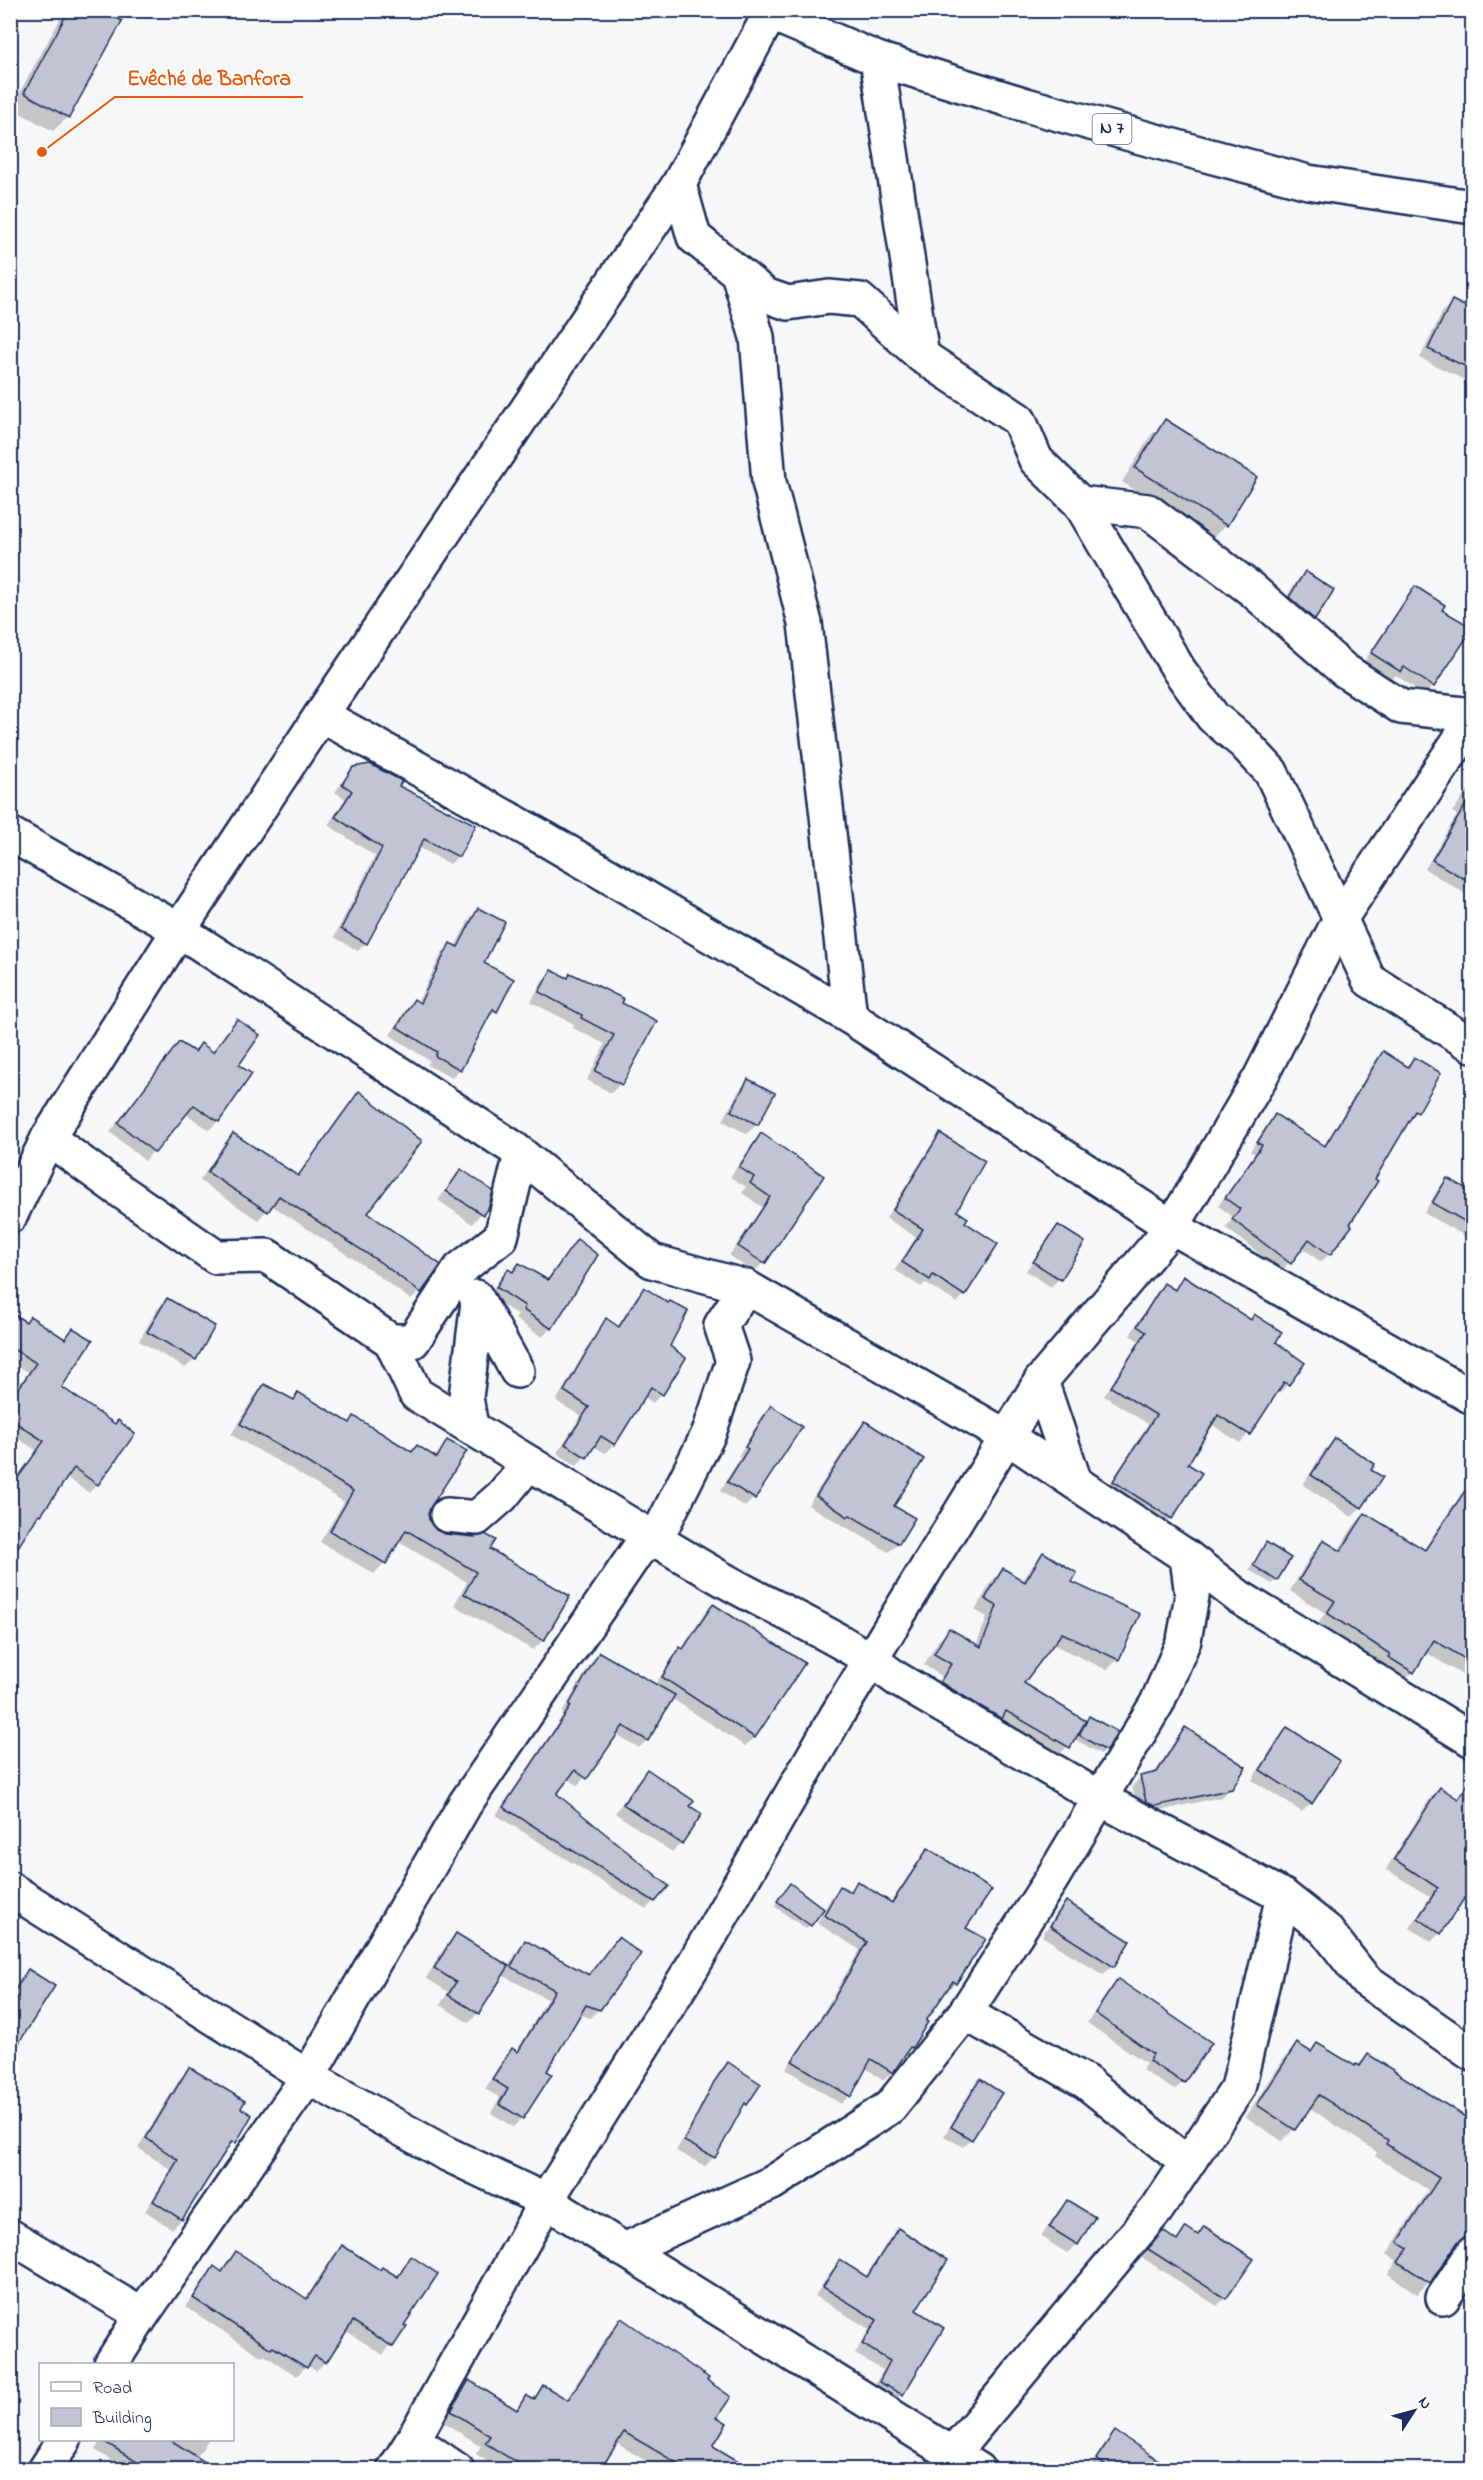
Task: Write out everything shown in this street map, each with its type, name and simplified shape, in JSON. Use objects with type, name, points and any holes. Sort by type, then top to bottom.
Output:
[{"type":"main road","name":"N 7","points":[[766,12],[877,58],[1026,105],[1308,182],[1473,207]]},
{"type":"main road","points":[[10,1216],[48,1138],[179,930],[679,184],[766,12]]},
{"type":"main road","points":[[877,58],[922,356]]},
{"type":"main road","points":[[679,184],[694,237],[765,295],[788,303],[829,297],[860,300],[922,356],[1019,420],[1036,460],[1080,503],[1179,670],[1213,717],[1244,743],[1271,772],[1369,980],[1473,1045]]},
{"type":"main road","points":[[738,273],[757,337],[769,482],[805,623],[850,1017]]},
{"type":"main road","points":[[1080,503],[1148,511],[1251,589],[1344,670],[1401,707],[1473,716]]},
{"type":"main road","points":[[321,716],[547,840],[850,1017],[1172,1227],[1473,1397]]},
{"type":"main road","points":[[394,2469],[413,2440],[546,2201],[691,1969],[831,1725],[1041,1381],[1172,1227],[1260,1078],[1340,920],[1473,721]]},
{"type":"main road","points":[[10,834],[179,930],[521,1154],[652,1261],[746,1287],[1007,1437],[1187,1557],[1239,1597],[1465,1730]]},
{"type":"main road","points":[[48,1138],[216,1257],[267,1256],[391,1341],[416,1394],[726,1581],[814,1626],[872,1660],[897,1679],[1101,1799],[1283,1896],[1325,1929],[1364,1979],[1473,2054]]},
{"type":"main road","points":[[391,1341],[413,1341],[460,1269],[501,1237],[521,1154]]},
{"type":"main road","points":[[460,1269],[517,1371]]},
{"type":"main road","points":[[112,2363],[142,2315],[308,2077],[465,1804],[638,1550],[656,1539],[710,1433],[733,1361],[721,1325],[746,1287]]},
{"type":"main road","points":[[471,1427],[466,1396],[478,1302]]},
{"type":"main road","points":[[1041,1381],[1075,1482]]},
{"type":"main road","points":[[447,1515],[477,1518],[502,1496],[529,1462]]},
{"type":"main road","points":[[624,2250],[772,2183],[890,2107],[965,2013],[1101,1799],[1157,1703],[1184,1641],[1192,1596],[1187,1557]]},
{"type":"main road","points":[[10,1889],[308,2077],[443,2152],[546,2201],[965,2461],[1157,2209],[1238,2088],[1283,1896]]},
{"type":"main road","points":[[965,2013],[1086,2082],[1187,2163]]},
{"type":"main road","points":[[10,2236],[142,2315]]},
{"type":"main road","points":[[1443,2298],[1473,2254]]},
{"type":"main road","points":[[413,2440],[457,2469]]},
{"type":"main road","points":[[45,2469],[63,2441]]},
{"type":"building","points":[[69,10],[102,10],[122,21],[69,118],[24,93]]},
{"type":"building","points":[[1452,300],[1473,310],[1473,370],[1428,349]]},
{"type":"building","points":[[1165,419],[1257,477],[1227,526],[1135,468]]},
{"type":"building","points":[[1305,571],[1334,590],[1315,620],[1289,597]]},
{"type":"building","points":[[1415,586],[1445,605],[1442,610],[1473,628],[1434,687],[1404,667],[1401,672],[1371,653]]},
{"type":"building","points":[[370,764],[402,781],[399,786],[476,825],[459,857],[424,839],[367,944],[341,929],[382,848],[335,817],[352,791],[342,784],[353,767]]},
{"type":"building","points":[[1473,793],[1473,884],[1432,860]]},
{"type":"building","points":[[478,908],[505,922],[484,963],[514,979],[497,1012],[493,1009],[461,1070],[435,1056],[437,1052],[397,1027],[414,999],[420,1003],[450,943],[458,947]]},
{"type":"building","points":[[551,970],[568,978],[570,973],[598,986],[624,999],[622,1003],[657,1021],[622,1085],[595,1071],[614,1035],[539,992]]},
{"type":"building","points":[[237,1019],[260,1035],[239,1065],[252,1074],[219,1122],[194,1105],[155,1153],[118,1123],[179,1042],[195,1052],[201,1043],[213,1052]]},
{"type":"building","points":[[1383,1051],[1408,1067],[1414,1057],[1441,1073],[1418,1113],[1415,1111],[1375,1179],[1378,1181],[1350,1224],[1352,1226],[1330,1255],[1309,1239],[1291,1264],[1232,1219],[1240,1209],[1225,1198],[1262,1145],[1257,1143],[1275,1114],[1325,1146]]},
{"type":"building","points":[[748,1079],[775,1093],[758,1125],[731,1111]]},
{"type":"building","points":[[359,1091],[422,1141],[368,1213],[441,1265],[421,1293],[380,1262],[279,1196],[268,1212],[207,1172],[233,1133],[298,1176]]},
{"type":"building","points":[[761,1133],[824,1176],[765,1264],[738,1246],[770,1197],[750,1183],[754,1177],[739,1167]]},
{"type":"building","points":[[940,1133],[985,1161],[957,1211],[968,1218],[965,1222],[998,1244],[965,1296],[933,1275],[930,1280],[902,1262],[923,1229],[893,1210]]},
{"type":"building","points":[[461,1169],[493,1191],[489,1206],[483,1215],[446,1191]]},
{"type":"building","points":[[1447,1178],[1473,1192],[1473,1226],[1432,1203]]},
{"type":"building","points":[[1058,1225],[1085,1242],[1061,1280],[1033,1262]]},
{"type":"building","points":[[577,1239],[598,1255],[552,1329],[523,1310],[525,1306],[496,1287],[508,1269],[513,1272],[519,1263],[548,1280]]},
{"type":"building","points":[[1183,1276],[1251,1320],[1254,1314],[1282,1332],[1276,1342],[1305,1363],[1289,1385],[1284,1382],[1250,1435],[1218,1415],[1188,1464],[1202,1473],[1172,1519],[1113,1481],[1156,1415],[1111,1387],[1146,1332],[1137,1326],[1164,1283],[1175,1290]]},
{"type":"building","points":[[644,1287],[668,1303],[670,1301],[688,1311],[670,1346],[686,1358],[663,1395],[651,1387],[615,1445],[601,1436],[587,1458],[565,1444],[589,1407],[564,1391],[606,1318],[619,1327]]},
{"type":"building","points":[[167,1298],[215,1326],[196,1360],[147,1332]]},
{"type":"building","points":[[10,1312],[26,1322],[30,1316],[65,1339],[73,1328],[93,1340],[62,1387],[115,1424],[118,1420],[135,1434],[98,1485],[74,1468],[41,1515],[39,1514],[10,1560],[10,1489],[44,1441],[10,1419],[10,1401],[36,1363],[10,1347]]},
{"type":"building","points":[[264,1384],[294,1400],[298,1392],[350,1423],[354,1416],[412,1452],[417,1445],[437,1458],[447,1440],[467,1451],[432,1505],[428,1514],[430,1522],[436,1530],[445,1534],[475,1537],[485,1534],[496,1540],[490,1549],[570,1596],[544,1641],[464,1594],[476,1572],[406,1530],[386,1564],[330,1531],[353,1491],[240,1424]]},
{"type":"building","points":[[771,1405],[802,1427],[755,1499],[727,1482],[748,1449],[745,1447]]},
{"type":"building","points":[[865,1421],[924,1459],[894,1506],[915,1518],[899,1544],[850,1515],[848,1517],[816,1496]]},
{"type":"building","points":[[1335,1438],[1375,1464],[1371,1470],[1383,1477],[1362,1508],[1311,1475]]},
{"type":"building","points":[[1473,1479],[1473,1664],[1434,1640],[1414,1673],[1388,1657],[1390,1654],[1327,1613],[1335,1601],[1299,1580],[1323,1540],[1341,1551],[1365,1513],[1425,1550]]},
{"type":"building","points":[[1266,1542],[1291,1558],[1277,1581],[1253,1565]]},
{"type":"building","points":[[1043,1552],[1077,1573],[1072,1582],[1140,1614],[1119,1660],[1062,1633],[1024,1683],[1086,1721],[1070,1748],[1006,1711],[1002,1719],[940,1682],[951,1664],[934,1654],[949,1628],[981,1647],[997,1606],[985,1599],[1003,1568],[1025,1582]]},
{"type":"building","points":[[713,1604],[805,1663],[755,1738],[662,1677],[680,1647],[683,1649]]},
{"type":"building","points":[[599,1652],[675,1695],[648,1741],[623,1726],[587,1779],[575,1770],[557,1794],[669,1886],[655,1902],[503,1807],[571,1706],[569,1705]]},
{"type":"building","points":[[1089,1716],[1118,1732],[1106,1751],[1079,1735]]},
{"type":"building","points":[[1185,1727],[1246,1767],[1232,1789],[1155,1806],[1146,1802],[1140,1776],[1157,1772]]},
{"type":"building","points":[[1287,1727],[1340,1761],[1312,1804],[1260,1770]]},
{"type":"building","points":[[647,1769],[694,1801],[690,1806],[702,1814],[682,1844],[623,1804]]},
{"type":"building","points":[[1473,1776],[1473,1885],[1441,1934],[1418,1918],[1438,1888],[1394,1859],[1440,1787],[1458,1799]]},
{"type":"building","points":[[928,1848],[992,1890],[966,1928],[986,1939],[956,1984],[953,1981],[926,2021],[928,2022],[912,2048],[910,2047],[893,2073],[871,2059],[851,2097],[792,2061],[829,2007],[867,1942],[824,1915],[840,1886],[851,1892],[857,1881],[892,1903]]},
{"type":"building","points":[[790,1883],[824,1909],[811,1926],[777,1901]]},
{"type":"building","points":[[1066,1901],[1130,1941],[1114,1967],[1050,1926]]},
{"type":"building","points":[[456,1933],[509,1966],[479,2014],[448,1995],[456,1982],[434,1968]]},
{"type":"building","points":[[618,1937],[641,1954],[600,2010],[586,2005],[547,2071],[552,2074],[523,2119],[499,2104],[508,2089],[492,2079],[512,2048],[518,2052],[555,1990],[511,1967],[525,1940],[589,1975]]},
{"type":"building","points":[[28,1969],[55,1986],[10,2057],[10,1998]]},
{"type":"building","points":[[1118,1979],[1212,2043],[1184,2083],[1149,2061],[1153,2054],[1095,2013]]},
{"type":"building","points":[[1297,2043],[1311,2052],[1317,2043],[1355,2066],[1356,2064],[1360,2066],[1368,2054],[1473,2122],[1473,2235],[1464,2237],[1457,2243],[1430,2283],[1398,2262],[1408,2248],[1398,2242],[1439,2178],[1386,2144],[1388,2140],[1319,2095],[1295,2130],[1257,2105]]},
{"type":"building","points":[[728,2062],[761,2084],[747,2105],[745,2103],[715,2158],[684,2141],[714,2082]]},
{"type":"building","points":[[189,2067],[245,2101],[241,2108],[252,2115],[236,2143],[232,2141],[182,2220],[153,2201],[178,2160],[146,2138]]},
{"type":"building","points":[[980,2079],[1002,2093],[972,2140],[951,2127]]},
{"type":"building","points":[[1067,2200],[1095,2217],[1078,2245],[1049,2227]]},
{"type":"building","points":[[1204,2226],[1254,2259],[1226,2299],[1148,2249],[1163,2231],[1177,2241],[1186,2227],[1198,2235]]},
{"type":"building","points":[[898,2228],[948,2260],[916,2310],[944,2328],[903,2395],[879,2382],[890,2361],[862,2344],[877,2320],[823,2287],[840,2260],[867,2277]]},
{"type":"building","points":[[342,2245],[380,2270],[382,2267],[398,2277],[411,2256],[438,2274],[404,2325],[407,2326],[393,2347],[353,2321],[326,2363],[315,2356],[307,2368],[273,2347],[271,2349],[193,2298],[214,2266],[222,2272],[236,2251],[307,2299]]},
{"type":"building","points":[[621,2318],[709,2378],[707,2380],[731,2397],[717,2417],[727,2423],[713,2446],[752,2469],[687,2469],[624,2432],[601,2469],[527,2469],[485,2443],[490,2436],[451,2411],[469,2380],[517,2410],[526,2395],[534,2400],[543,2385],[568,2400]]},
{"type":"building","points":[[1115,2431],[1172,2469],[1111,2469],[1096,2459]]},
{"type":"building","points":[[103,2441],[172,2441],[216,2469],[148,2469]]},
{"type":"place","name":"Evêché de Banfora","points":[[42,152]]}]
